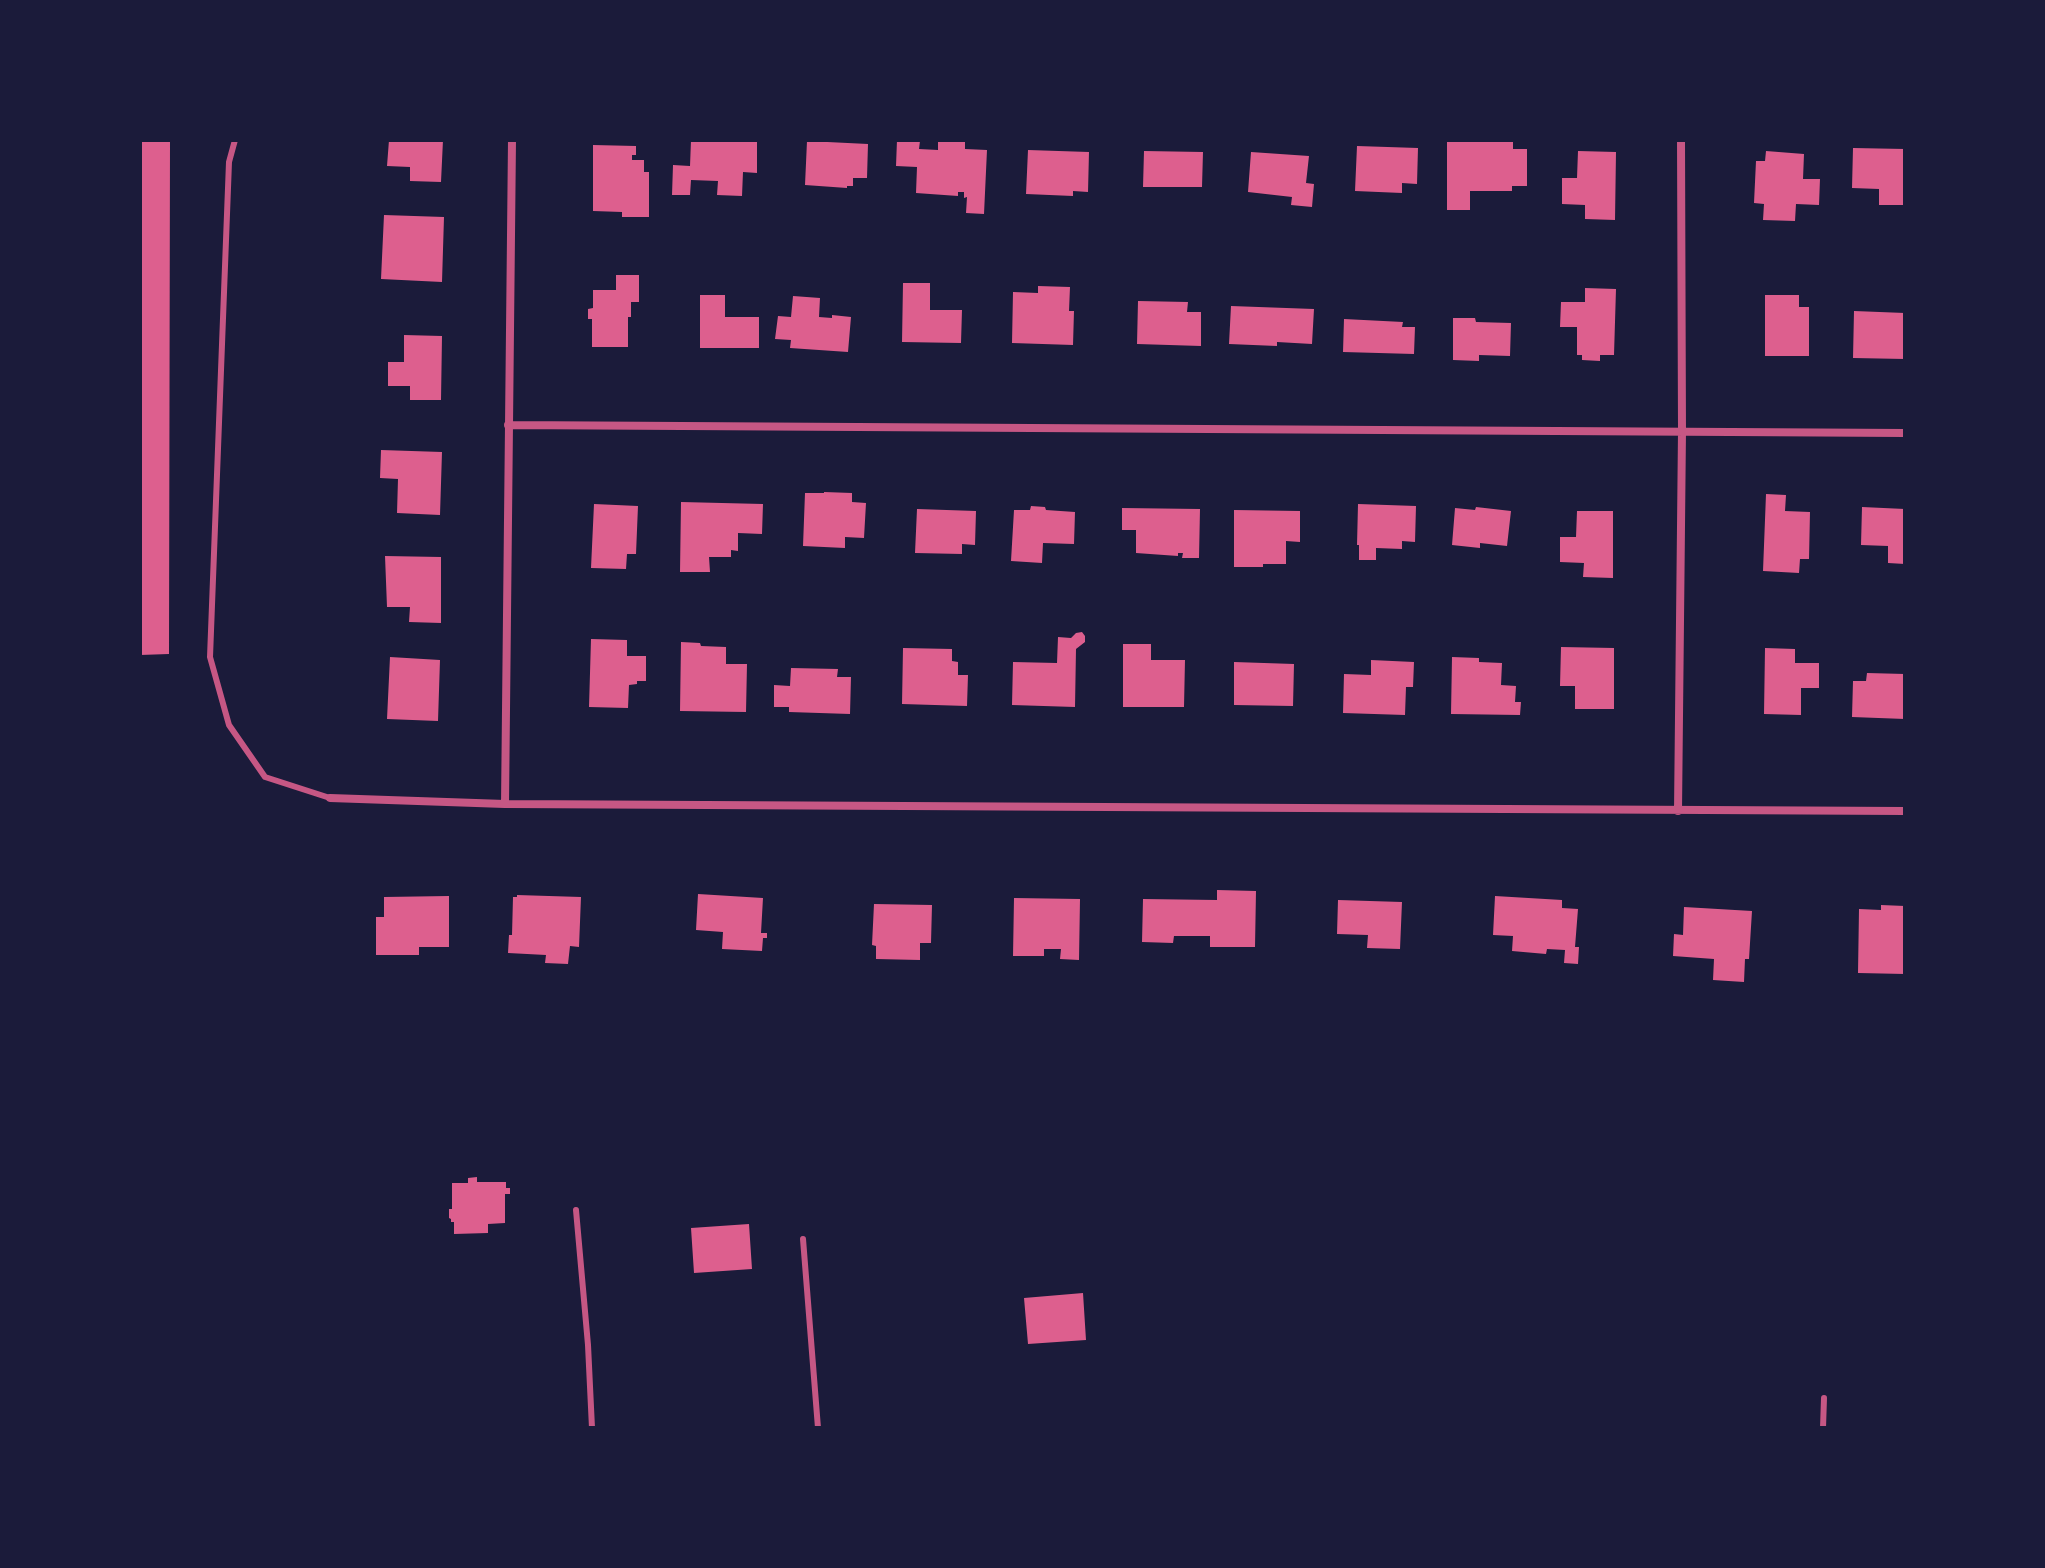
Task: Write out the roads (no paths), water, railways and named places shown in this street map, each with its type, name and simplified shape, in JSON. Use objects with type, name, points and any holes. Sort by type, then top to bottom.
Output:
[{"type":"street","points":[[505,804],[512,140]]},
{"type":"street","points":[[1678,811],[1681,140]]},
{"type":"street","points":[[508,425],[1905,433]]},
{"type":"street","points":[[330,798],[505,804],[1905,811]]},
{"type":"lane","points":[[235,140],[229,162],[210,657],[229,725],[265,777],[330,798]]},
{"type":"lane","points":[[576,1210],[592,1428]]},
{"type":"lane","points":[[803,1239],[818,1428]]},
{"type":"lane","points":[[1823,1428],[1824,1398]]}]
